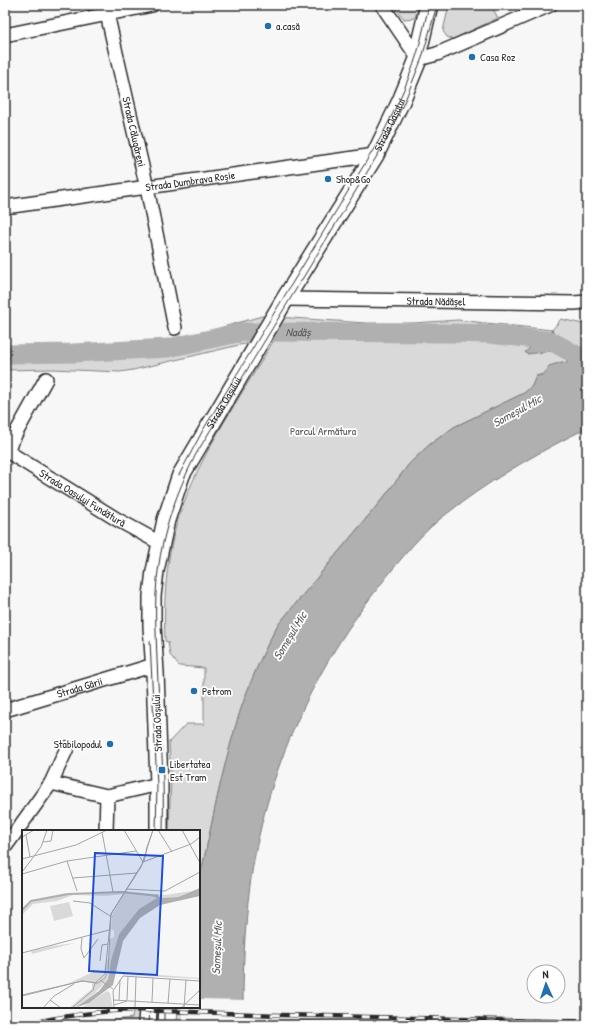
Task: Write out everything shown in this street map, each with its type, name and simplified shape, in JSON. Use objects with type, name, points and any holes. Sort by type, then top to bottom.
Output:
[{"type":"main road","name":"Strada Oașului","points":[[159,830],[159,784],[152,666],[152,596],[160,543],[166,520],[181,475],[283,303],[375,155],[401,101],[419,57],[418,52],[429,5]]},
{"type":"main road","name":"Strada Oașului","points":[[419,57],[427,53],[440,5]]},
{"type":"main road","points":[[147,1025],[148,1008]]},
{"type":"main road","points":[[167,1025],[168,1008]]},
{"type":"street","points":[[5,35],[107,10],[152,5]]},
{"type":"street","points":[[382,5],[416,55],[419,57],[438,54],[550,5]]},
{"type":"street","name":"Strada Călugăreni","points":[[107,10],[147,188],[176,328]]},
{"type":"street","name":"Strada Dumbrava Roșie","points":[[5,207],[375,155]]},
{"type":"street","name":"Strada Nădășel","points":[[283,303],[587,302]]},
{"type":"street","points":[[5,450],[46,379]]},
{"type":"street","name":"Strada Oașului Fundătură","points":[[5,450],[118,520],[160,543]]},
{"type":"street","name":"Strada Gării","points":[[5,710],[152,666]]},
{"type":"street","points":[[5,847],[52,783],[67,748]]},
{"type":"street","points":[[52,783],[107,796],[159,784]]},
{"type":"street","points":[[106,830],[107,796]]},
{"type":"green space","points":[[393,5],[419,5],[415,18],[404,19]]},
{"type":"green space","points":[[449,5],[491,5],[498,18],[453,39],[447,37],[443,31]]},
{"type":"green space","name":"Parcul Armătura","points":[[262,316],[366,323],[413,323],[458,320],[552,330],[561,319],[587,325],[587,356],[563,341],[552,331],[539,352],[551,351],[569,361],[567,363],[562,362],[543,374],[536,376],[532,386],[524,393],[454,427],[429,445],[409,464],[384,497],[277,626],[251,681],[236,724],[216,802],[200,874],[200,830],[169,830],[171,775],[169,742],[186,724],[204,724],[204,668],[179,666],[170,655],[168,642],[165,641],[167,571],[173,537],[183,505],[192,484],[213,442],[274,340],[239,345],[120,372],[52,369],[5,370],[5,348],[159,345]]},
{"type":"green space","points":[[134,1008],[183,1008],[184,1025],[72,1025],[132,1018]]},
{"type":"green space","points":[[271,1020],[524,1025],[274,1025]]},
{"type":"water","name":"Someșul Mic","points":[[552,330],[563,341],[587,356],[587,428],[511,469],[440,519],[422,535],[405,554],[374,593],[348,630],[324,668],[303,708],[285,750],[271,792],[259,836],[251,880],[246,925],[243,1025],[184,1025],[183,1008],[200,1008],[200,874],[236,724],[263,653],[277,626],[384,497],[409,464],[429,445],[454,427],[524,393],[532,386],[536,376],[544,373],[549,366],[562,362],[567,363],[569,361],[551,351],[527,354],[525,352]]},
{"type":"pier","points":[[200,999],[245,1000],[245,1021],[182,1019],[181,1008],[200,1008]]},
{"type":"waterway","name":"Nadăș","points":[[5,354],[73,353],[168,348],[243,332],[447,333],[490,334],[551,341],[587,361]]},
{"type":"tram line","points":[[179,475],[203,430],[381,137],[399,101],[414,64],[429,5]]},
{"type":"tram line","points":[[163,830],[163,767],[157,659],[156,604],[160,556],[167,526],[177,496],[196,454],[386,141],[406,98],[422,58],[437,5]]},
{"type":"tram line","points":[[150,641],[157,785],[156,830]]},
{"type":"tram line","points":[[149,1025],[150,1008]]},
{"type":"tram line","points":[[164,1008],[164,1025]]},
{"type":"railway","points":[[20,1025],[76,1015],[133,1010],[587,1022]]},
{"type":"place","name":"a.casă","points":[[268,26]]},
{"type":"place","name":"Casa Roz","points":[[472,57]]},
{"type":"place","name":"Shop&Go","points":[[328,179]]},
{"type":"place","name":"Petrom","points":[[194,691]]},
{"type":"place","name":"Stabilopodul","points":[[110,744]]},
{"type":"place","name":"Libertatea Est Tram","points":[[162,770]]}]
